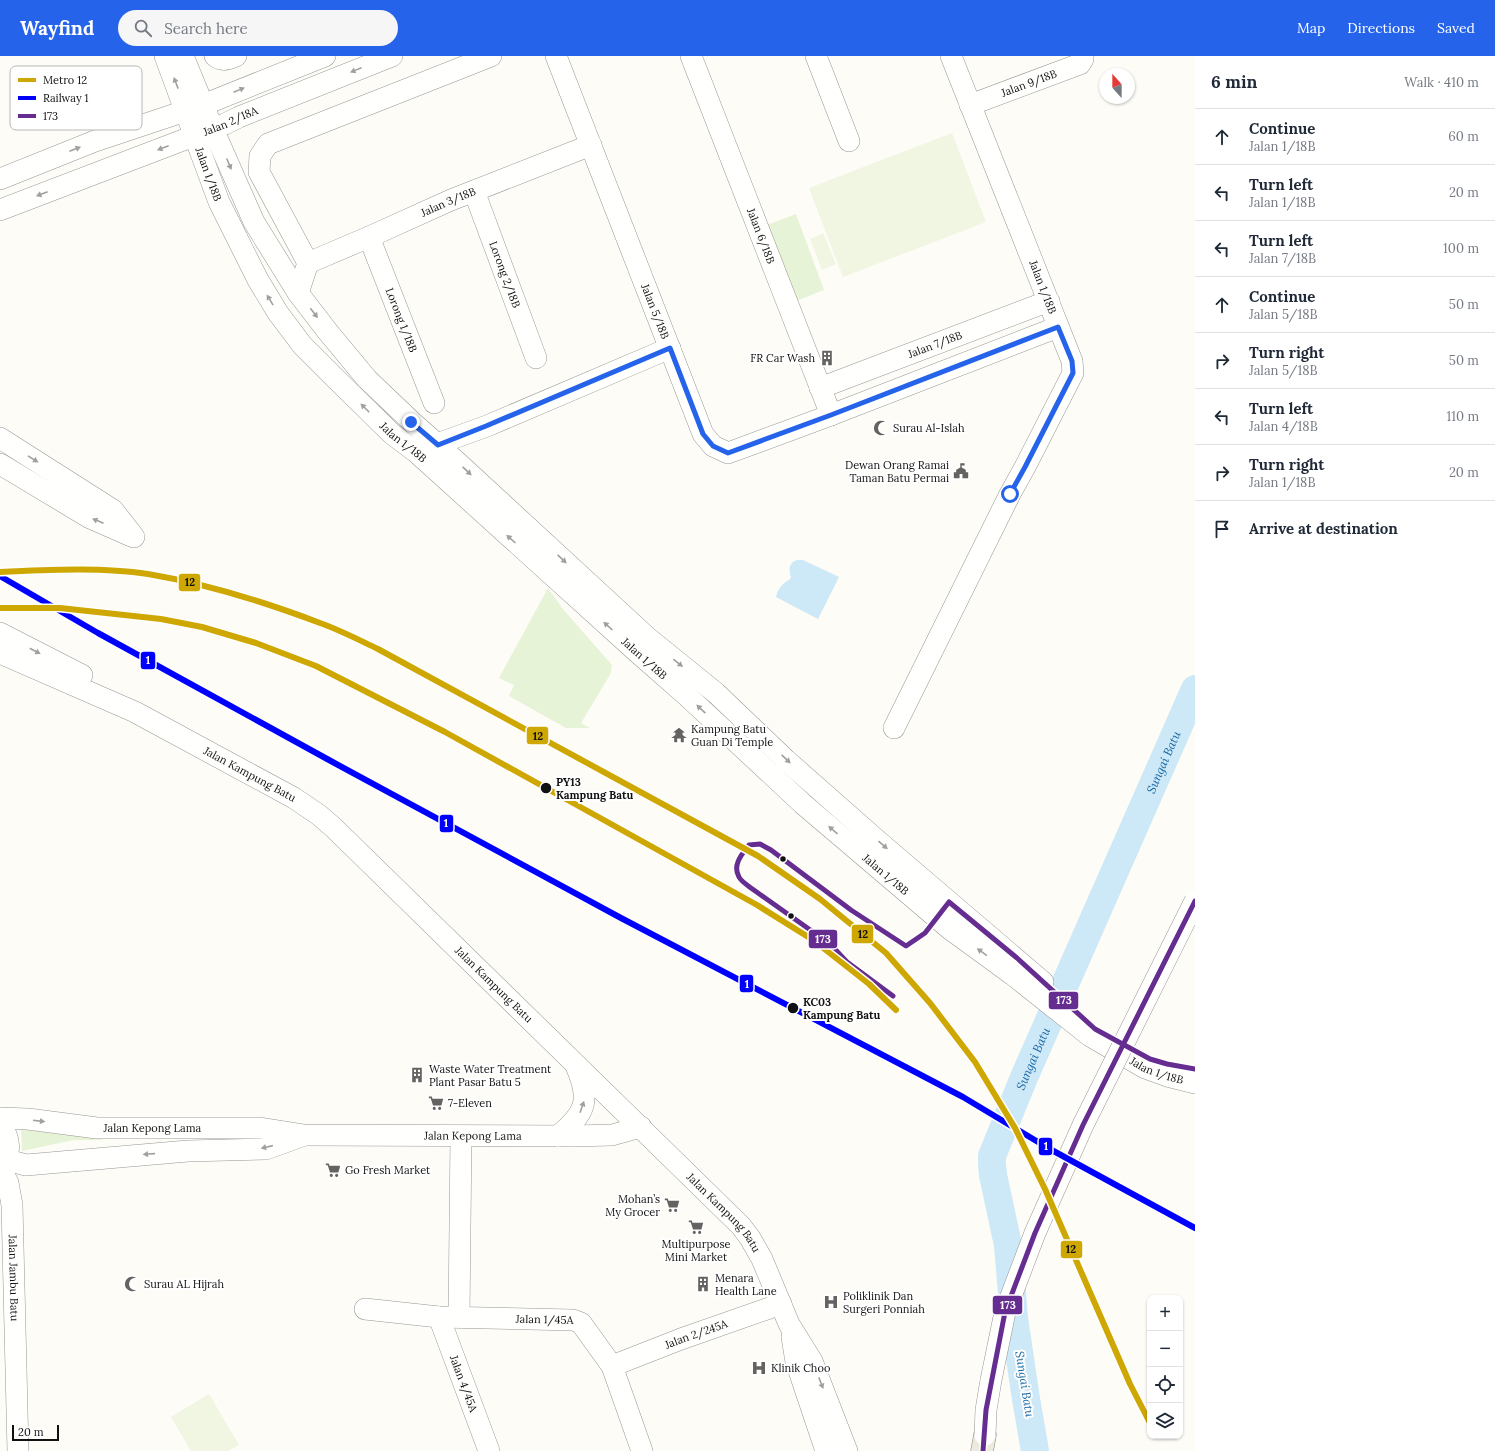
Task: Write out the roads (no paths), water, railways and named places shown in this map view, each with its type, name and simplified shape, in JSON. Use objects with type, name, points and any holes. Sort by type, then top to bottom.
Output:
[{"type":"street","points":[[165,56],[195,108]]},
{"type":"street","points":[[183,56],[195,108],[204,132]]},
{"type":"street","points":[[142,126],[195,108],[326,56]]},
{"type":"street","name":"Jalan 2/18A","points":[[0,210],[204,132],[392,56]]},
{"type":"street","points":[[298,292],[308,263],[259,172],[260,156],[268,144],[491,56]]},
{"type":"street","name":"Jalan 5/18B","points":[[556,56],[703,434],[713,446],[728,453],[831,415]]},
{"type":"street","name":"Jalan 6/18B","points":[[690,56],[831,415]]},
{"type":"street","points":[[816,56],[849,141]]},
{"type":"street","name":"Jalan 1/18B","points":[[894,728],[985,548],[1007,500],[1073,373],[1072,361],[1049,301],[951,56]]},
{"type":"street","name":"Jalan 9/18B","points":[[970,105],[1080,64],[1083,56]]},
{"type":"street","points":[[0,179],[130,130]]},
{"type":"street","name":"Jalan 1/18B","points":[[204,132],[254,222],[298,292],[328,332],[367,379],[411,422],[648,638],[716,693],[786,760],[954,906],[1015,967],[1092,1033],[1145,1068],[1167,1076],[1195,1083]]},
{"type":"street","name":"Jalan 1/18B","points":[[204,132],[219,202],[258,280],[278,313],[302,345],[392,434],[416,452],[636,652],[686,695],[803,804],[943,924],[1015,967]]},
{"type":"street","name":"Jalan 3/18B","points":[[308,263],[450,200],[591,145]]},
{"type":"street","name":"Lorong 2/18B","points":[[474,191],[536,358]]},
{"type":"street","name":"Lorong 1/18B","points":[[369,237],[434,403]]},
{"type":"street","points":[[277,260],[308,263]]},
{"type":"street","name":"Jalan 7/18B","points":[[820,388],[1049,301]]},
{"type":"street","points":[[831,415],[1058,327]]},
{"type":"street","points":[[416,452],[486,426],[670,348]]},
{"type":"street","points":[[0,438],[113,510],[134,537],[90,518],[0,464]]},
{"type":"street","points":[[56,498],[66,480]]},
{"type":"street","name":"Jalan Kampung Batu","points":[[0,633],[103,687],[134,712]]},
{"type":"street","name":"Jalan Kampung Batu","points":[[0,653],[134,712],[294,798],[319,815],[397,889],[741,1226],[762,1259],[789,1324],[812,1361],[846,1451]]},
{"type":"street","points":[[984,1447],[986,1410],[1005,1312],[1035,1233],[1083,1125],[1195,901]]},
{"type":"street","points":[[943,924],[954,906]]},
{"type":"street","name":"Jalan 1/18B","points":[[1092,1033],[1150,1060],[1195,1069]]},
{"type":"street","points":[[558,1136],[570,1126],[579,1115],[584,1104],[585,1092],[582,1080],[574,1062]]},
{"type":"street","name":"Jalan Kepong Lama","points":[[0,1118],[28,1119],[97,1128],[260,1128],[304,1135],[612,1135],[640,1127]]},
{"type":"street","points":[[0,1124],[5,1130],[9,1145],[3,1166]]},
{"type":"street","name":"Jalan Kepong Lama","points":[[3,1166],[188,1151],[266,1149],[304,1135]]},
{"type":"street","points":[[449,1317],[461,1136]]},
{"type":"street","name":"Jalan Jambu Batu","points":[[3,1166],[8,1183],[6,1198],[7,1354],[18,1451]]},
{"type":"street","name":"Jalan 2/245A","points":[[612,1366],[681,1339],[781,1304]]},
{"type":"street","name":"Jalan 1/45A","points":[[366,1309],[449,1317],[574,1320],[588,1331],[612,1366],[642,1451]]},
{"type":"street","name":"Jalan 4/45A","points":[[449,1317],[489,1451]]},
{"type":"street","name":"Jalan Kampung Batu","points":[[789,1324],[796,1362],[826,1451]]},
{"type":"water","points":[[803,560],[839,577],[818,619],[776,597],[783,584],[791,578],[790,567],[794,561]]},
{"type":"waterway","name":"Sungai Batu","points":[[1035,1451],[1014,1318],[1008,1245],[993,1175],[992,1156],[1025,1075],[1195,689]]},
{"type":"metro line","name":"12","points":[[0,572],[112,570],[148,574],[236,594],[327,626],[378,649],[758,856],[820,899],[886,953],[930,1003],[975,1062],[1015,1128],[1045,1189],[1130,1384],[1147,1417]]},
{"type":"metro line","name":"12","points":[[0,608],[60,608],[161,619],[202,627],[256,643],[316,666],[445,732],[757,905],[813,940],[869,984],[896,1010]]},
{"type":"rail line","name":"1","points":[[0,576],[98,633],[329,760],[621,918],[963,1097],[1048,1148],[1195,1228]]},
{"type":"place","name":"FR Car Wash","points":[[827,358]]},
{"type":"place","name":"Surau Al-Islah","points":[[881,428]]},
{"type":"place","name":"Dewan Orang Ramai Taman Batu Permai","points":[[961,471]]},
{"type":"place","name":"Kampung Batu Guan Di Temple","points":[[679,735]]},
{"type":"place","name":"PY13 Kampung Batu","points":[[546,788]]},
{"type":"place","name":"KC03 Kampung Batu","points":[[793,1008]]},
{"type":"place","name":"Waste Water Treatment Plant Pasar Batu 5","points":[[417,1075]]},
{"type":"place","name":"7-Eleven","points":[[436,1103]]},
{"type":"place","name":"Go Fresh Market","points":[[333,1170]]},
{"type":"place","name":"Mohan’s My Grocer","points":[[672,1205]]},
{"type":"place","name":"Multipurpose Mini Market","points":[[696,1227]]},
{"type":"place","name":"Surau AL Hijrah","points":[[132,1284]]},
{"type":"place","name":"Menara Health Lane","points":[[703,1284]]},
{"type":"place","name":"Poliklinik Dan Surgeri Ponniah","points":[[831,1302]]},
{"type":"place","name":"Klinik Choo","points":[[759,1368]]}]
